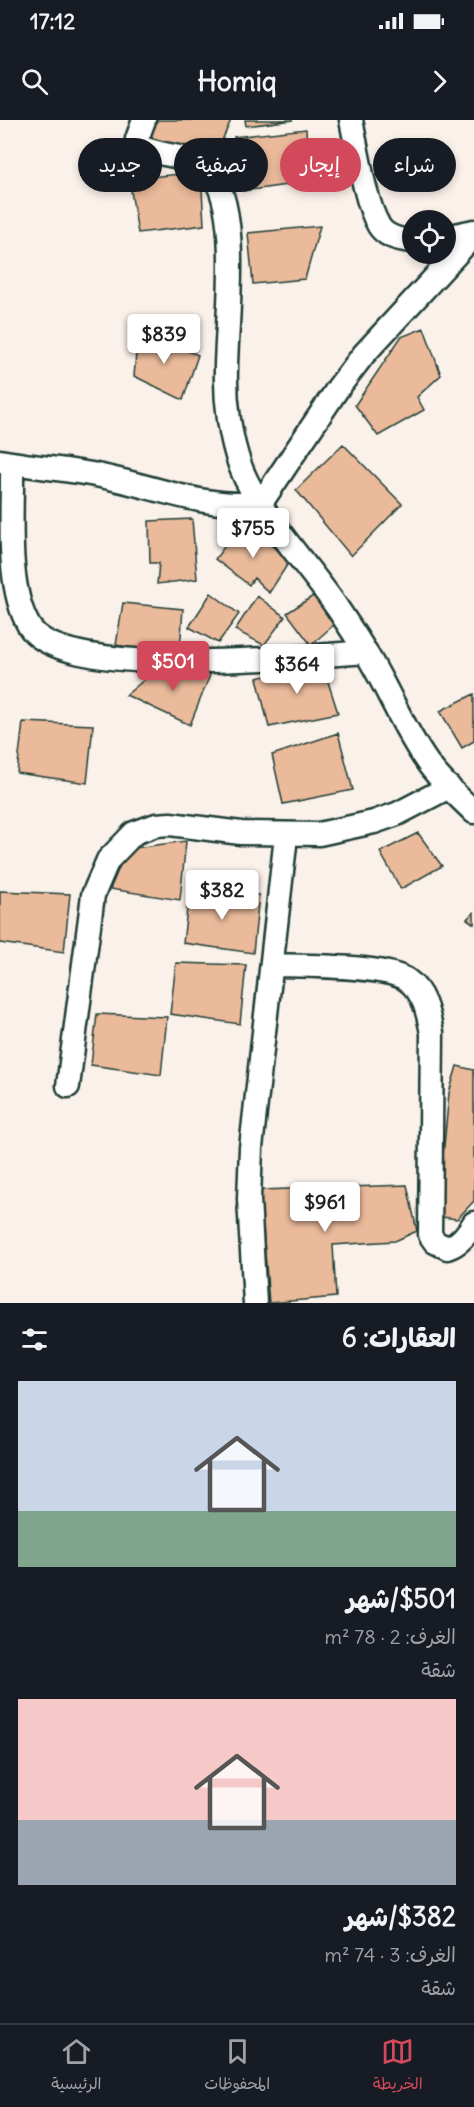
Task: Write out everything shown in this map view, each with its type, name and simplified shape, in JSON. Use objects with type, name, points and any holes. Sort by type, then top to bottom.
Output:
[{"type":"street","points":[[144,120],[137,139],[140,146],[207,168],[222,196],[228,229],[230,277],[226,372],[234,447],[242,470],[261,503],[366,652],[428,763],[448,787],[474,812]]},
{"type":"street","points":[[351,120],[373,209],[380,226],[387,233],[402,240]]},
{"type":"street","points":[[261,503],[338,388],[364,354],[474,233]]},
{"type":"street","points":[[456,236],[474,233]]},
{"type":"street","points":[[261,503],[234,505],[212,503],[109,477],[6,463],[14,565],[19,600],[29,626],[47,642],[87,655],[134,662],[260,659],[366,652]]},
{"type":"street","points":[[69,1086],[93,895],[98,879],[117,849],[134,833],[156,825],[286,836],[319,834],[375,822],[397,814],[448,787]]},
{"type":"street","points":[[255,1303],[249,1198],[251,1148],[286,836]]},
{"type":"street","points":[[273,965],[370,970],[405,978],[413,986],[428,1012],[432,1033],[430,1235],[435,1242],[447,1248],[466,1236],[474,1223]]},
{"type":"building","points":[[156,120],[231,120],[223,138],[174,138],[174,147],[162,143],[162,138],[150,138]]},
{"type":"building","points":[[245,120],[293,120],[246,126]]},
{"type":"building","points":[[306,129],[307,138],[280,138],[280,186],[268,188],[268,138],[234,137]]},
{"type":"building","points":[[174,175],[174,192],[202,192],[204,225],[138,233],[131,192],[162,192],[162,176]]},
{"type":"building","points":[[320,226],[305,279],[253,284],[248,233]]},
{"type":"building","points":[[424,328],[441,375],[417,397],[424,410],[378,436],[355,405],[401,337]]},
{"type":"building","points":[[138,331],[198,355],[183,400],[134,376]]},
{"type":"building","points":[[343,444],[402,504],[351,556],[296,490]]},
{"type":"building","points":[[192,519],[197,579],[157,584],[159,563],[150,563],[149,521]]},
{"type":"building","points":[[241,525],[291,559],[269,593],[254,578],[249,585],[215,559]]},
{"type":"building","points":[[211,593],[239,614],[218,643],[189,627]]},
{"type":"building","points":[[316,594],[336,623],[311,645],[287,613]]},
{"type":"building","points":[[257,596],[285,617],[264,645],[235,630]]},
{"type":"building","points":[[123,603],[183,609],[180,649],[159,643],[158,652],[116,645]]},
{"type":"building","points":[[322,663],[338,713],[269,727],[257,678]]},
{"type":"building","points":[[157,669],[212,670],[190,725],[126,695]]},
{"type":"building","points":[[474,694],[474,741],[462,748],[440,711]]},
{"type":"building","points":[[23,722],[93,725],[87,783],[17,773]]},
{"type":"building","points":[[338,733],[353,790],[283,804],[272,755]]},
{"type":"building","points":[[418,833],[442,866],[401,889],[380,852]]},
{"type":"building","points":[[186,841],[180,900],[110,889],[127,849]]},
{"type":"building","points":[[0,891],[70,894],[64,952],[0,943]]},
{"type":"building","points":[[189,892],[259,895],[253,953],[183,943]]},
{"type":"building","points":[[474,912],[474,924],[467,919]]},
{"type":"building","points":[[176,963],[246,965],[240,1024],[170,1014]]},
{"type":"building","points":[[97,1014],[167,1017],[161,1075],[91,1065]]},
{"type":"building","points":[[457,1066],[474,1070],[474,1201],[457,1219],[442,1217],[439,1198],[449,1093]]},
{"type":"building","points":[[407,1185],[417,1231],[395,1241],[333,1245],[336,1297],[269,1303],[260,1190]]}]
